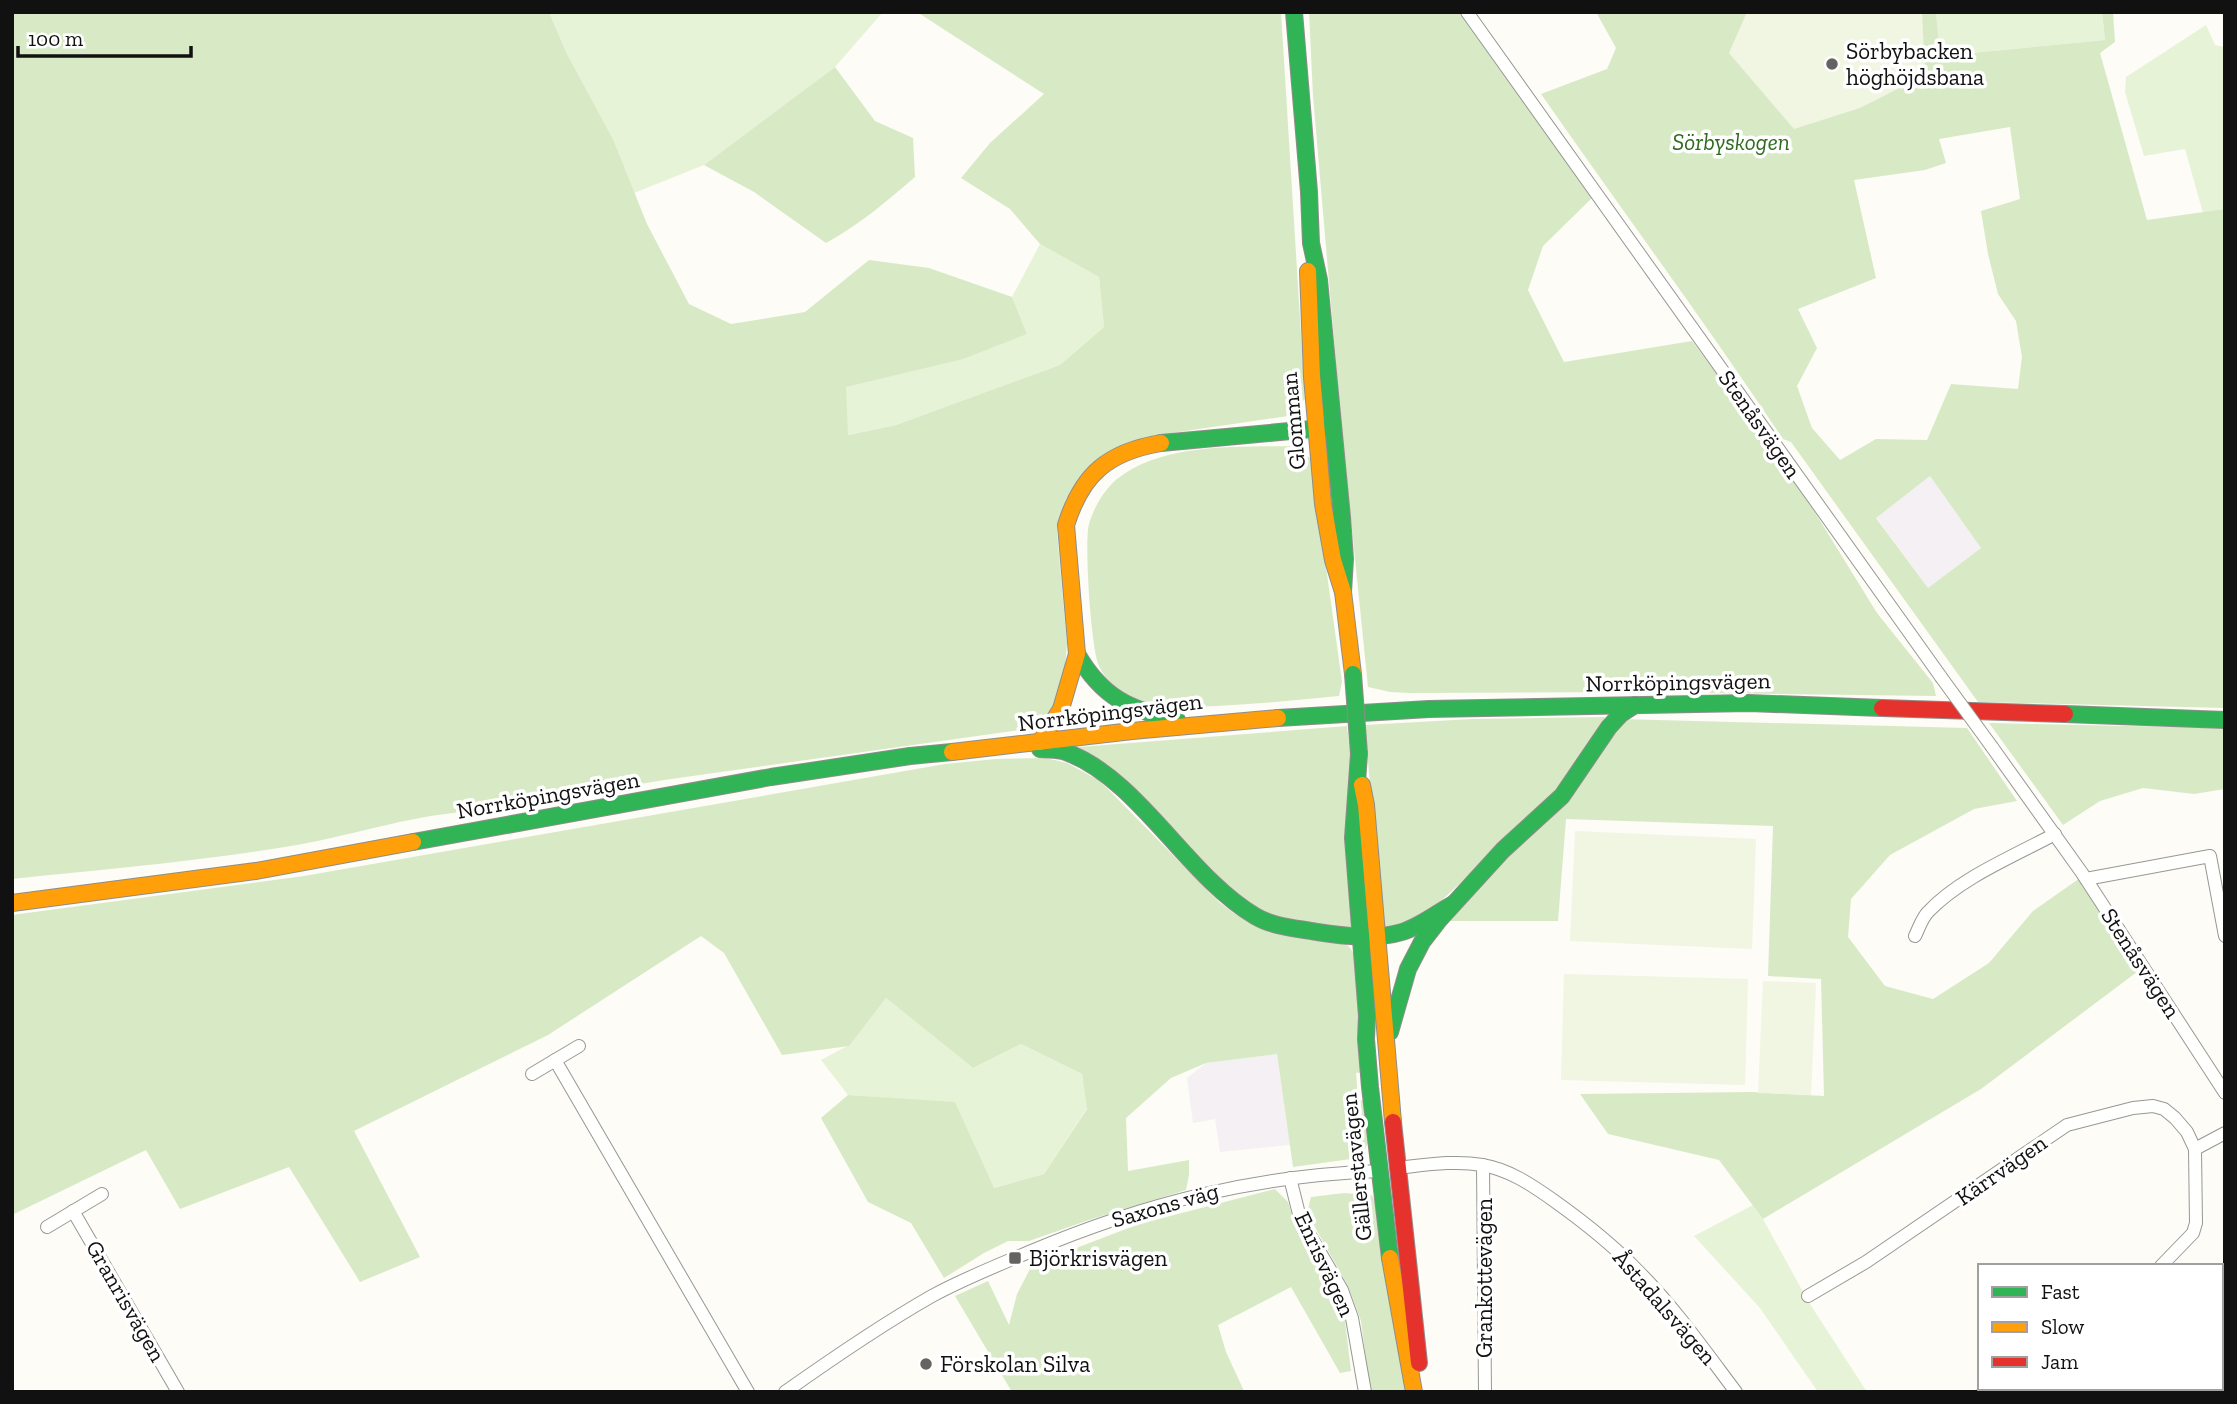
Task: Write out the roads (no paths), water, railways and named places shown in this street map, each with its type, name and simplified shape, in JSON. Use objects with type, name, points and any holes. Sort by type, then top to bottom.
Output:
[{"type":"main road","name":"Glomman","points":[[1294,12],[1309,192],[1309,325],[1325,428],[1326,530],[1343,592],[1353,674],[1359,775],[1366,805],[1368,936]]},
{"type":"main road","points":[[1197,725],[1145,714],[1120,703],[1098,687],[1086,673],[1077,654],[1066,525],[1083,485],[1101,465],[1118,455],[1144,446],[1325,428]]},
{"type":"main road","points":[[1040,742],[1061,709],[1077,654]]},
{"type":"main road","name":"Norrköpingsvägen","points":[[12,903],[256,870],[771,776],[910,755],[1296,716],[1429,709],[1749,702],[2225,720]]},
{"type":"main road","points":[[1387,1052],[1391,1022],[1408,969],[1422,942],[1503,850],[1562,796],[1609,727],[1621,714],[1635,705]]},
{"type":"main road","points":[[1015,746],[1064,751],[1087,762],[1128,795],[1227,898],[1257,918],[1300,930],[1368,936],[1404,932],[1453,904]]},
{"type":"main road","name":"Gällerstavägen","points":[[1368,936],[1387,1052],[1422,1392]]},
{"type":"main road","name":"Gällerstavägen","points":[[1368,936],[1366,1039],[1378,1171],[1390,1262],[1414,1392]]},
{"type":"main road","points":[[1378,1171],[1397,1168]]},
{"type":"street","name":"Stenåsvägen","points":[[1467,12],[2055,834],[2225,1093]]},
{"type":"street","points":[[1915,936],[1926,914],[1941,900],[1981,873],[2055,834]]},
{"type":"street","points":[[2086,879],[2210,856],[2225,936]]},
{"type":"street","points":[[532,1074],[579,1046]]},
{"type":"street","points":[[555,1060],[748,1392]]},
{"type":"street","name":"Kärrvägen","points":[[1808,1296],[1901,1240],[2067,1125],[2133,1108],[2153,1106],[2164,1109],[2175,1118],[2187,1132],[2195,1149]]},
{"type":"street","points":[[2163,1264],[2193,1233],[2196,1223],[2195,1149],[2225,1133]]},
{"type":"street","name":"Åstadalsvägen","points":[[1397,1168],[1459,1163],[1483,1165],[1506,1172],[1536,1188],[1589,1227],[1640,1273],[1678,1316],[1736,1392]]},
{"type":"street","name":"Grankottevägen","points":[[1483,1165],[1485,1392]]},
{"type":"street","name":"Saxons väg","points":[[785,1392],[885,1324],[932,1296],[1050,1243],[1126,1214],[1250,1183],[1378,1171]]},
{"type":"street","name":"Enrisvägen","points":[[1290,1178],[1300,1218],[1342,1290],[1352,1318],[1365,1392]]},
{"type":"street","points":[[47,1227],[102,1194]]},
{"type":"street","name":"Granrisvägen","points":[[73,1211],[178,1392]]},
{"type":"place","name":"Sörbybacken höghöjdsbana","points":[[1832,64]]},
{"type":"place","name":"Björkrisvägen","points":[[1015,1258]]},
{"type":"place","name":"Förskolan Silva","points":[[926,1364]]},
{"type":"park label","name":"Sörbyskogen","points":[[1731,142]]}]
